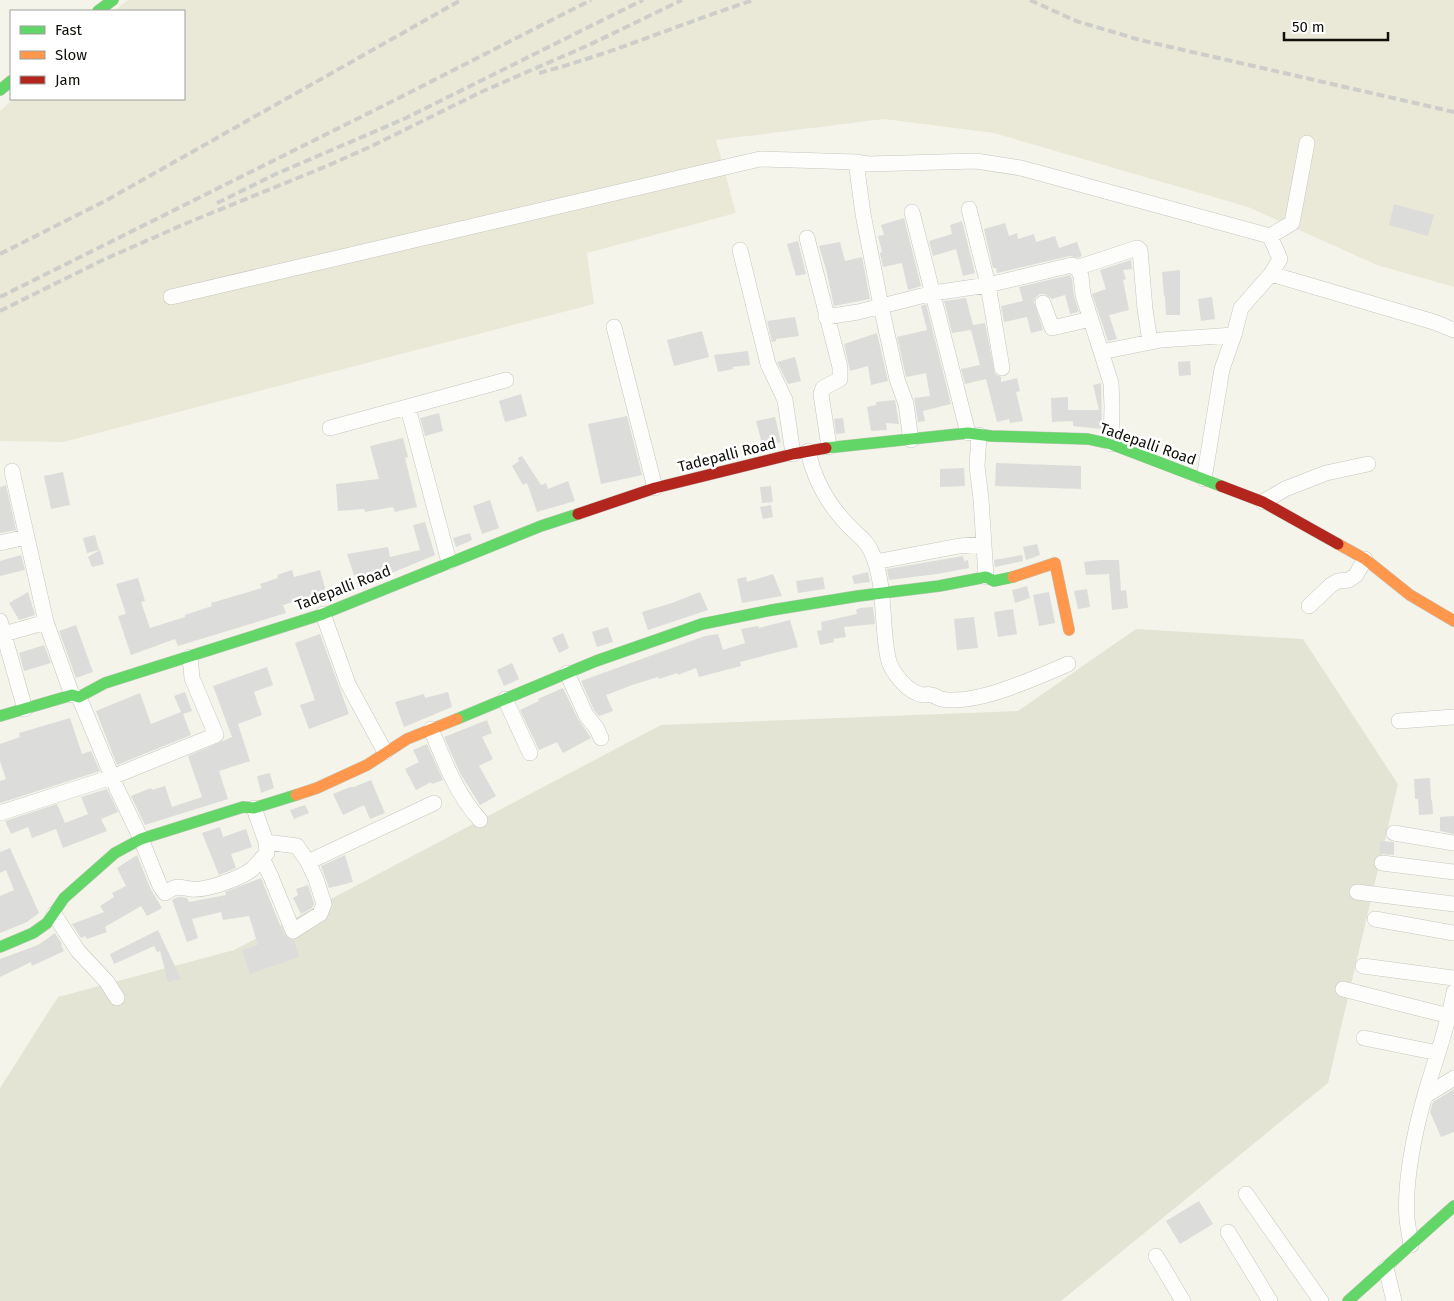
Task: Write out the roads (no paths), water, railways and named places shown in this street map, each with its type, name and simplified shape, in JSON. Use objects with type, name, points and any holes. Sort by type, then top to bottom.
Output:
[{"type":"street","points":[[99,10],[113,0]]},
{"type":"street","points":[[0,90],[10,81]]},
{"type":"street","points":[[171,297],[760,159],[868,164],[976,161],[1021,168],[1270,236],[1292,223],[1307,143]]},
{"type":"street","points":[[856,162],[863,214],[881,306],[897,379],[906,404],[911,440]]},
{"type":"street","points":[[970,209],[988,285],[1002,368]]},
{"type":"street","points":[[912,212],[973,434],[981,499],[986,577]]},
{"type":"street","points":[[1204,479],[1222,368],[1241,308],[1271,274],[1280,259],[1270,236]]},
{"type":"street","points":[[807,238],[840,367],[840,379],[823,388],[821,394],[829,447]]},
{"type":"street","points":[[1076,268],[1137,248],[1140,250],[1150,342]]},
{"type":"street","points":[[740,250],[768,364],[785,400],[801,453],[811,465],[829,502],[861,537],[870,549],[875,562],[888,660],[894,673],[908,688],[922,695],[930,694],[941,699],[958,700],[1009,689],[1068,664]]},
{"type":"street","points":[[826,317],[858,312],[933,293],[988,285],[1072,264],[1081,276],[1083,294],[1111,384],[1111,444]]},
{"type":"street","points":[[1271,274],[1434,322],[1454,330]]},
{"type":"street","points":[[1043,303],[1052,328],[1091,319]]},
{"type":"street","points":[[614,327],[655,488]]},
{"type":"street","points":[[1101,352],[1150,342],[1234,335]]},
{"type":"street","points":[[330,428],[506,380]]},
{"type":"street","points":[[408,408],[448,562]]},
{"type":"street","name":"Tadepalli Road","points":[[0,716],[75,696],[105,683],[323,614],[448,562],[542,526],[655,488],[829,447],[973,434],[1088,439],[1111,444],[1204,479],[1263,502],[1365,559],[1410,595],[1454,621]]},
{"type":"street","points":[[1263,502],[1285,489],[1326,473],[1368,464]]},
{"type":"street","points":[[12,471],[46,622],[75,696],[141,839],[160,886],[165,893],[174,887],[182,886],[190,889],[220,885],[250,871],[267,853],[266,842],[254,808]]},
{"type":"street","points":[[0,543],[26,537]]},
{"type":"street","points":[[875,562],[959,546],[984,544]]},
{"type":"street","points":[[1309,606],[1331,585],[1338,581],[1349,580],[1356,575],[1365,559]]},
{"type":"street","points":[[0,948],[33,933],[47,923],[64,898],[115,853],[141,839],[243,807],[254,808],[317,788],[367,765],[407,739],[567,673],[702,624],[880,592],[939,586],[986,577],[994,581],[1019,576],[1055,563],[1069,630]]},
{"type":"street","points":[[323,614],[348,684],[385,752]]},
{"type":"street","points":[[25,709],[2,628],[46,622]]},
{"type":"street","points":[[0,813],[112,777],[216,735],[192,678],[190,657]]},
{"type":"street","points":[[567,673],[586,715],[597,729],[601,738]]},
{"type":"street","points":[[505,699],[530,753]]},
{"type":"street","points":[[1399,721],[1454,717]]},
{"type":"street","points":[[431,729],[454,782],[471,811],[480,820]]},
{"type":"street","points":[[308,862],[434,803]]},
{"type":"street","points":[[1394,833],[1454,843]]},
{"type":"street","points":[[262,858],[293,931],[320,914],[324,904],[316,879],[308,862],[297,846],[266,842]]},
{"type":"street","points":[[1382,863],[1454,872]]},
{"type":"street","points":[[1356,892],[1454,904]]},
{"type":"street","points":[[54,914],[78,951],[107,982],[118,998]]},
{"type":"street","points":[[1375,920],[1454,933]]},
{"type":"street","points":[[1363,966],[1454,978]]},
{"type":"street","points":[[1343,989],[1449,1016]]},
{"type":"street","points":[[1411,1245],[1407,1218],[1407,1192],[1413,1148],[1425,1096],[1449,1016],[1454,992]]},
{"type":"street","points":[[1364,1038],[1438,1053]]},
{"type":"street","points":[[1425,1096],[1454,1078]]},
{"type":"street","points":[[1246,1194],[1321,1301]]},
{"type":"street","points":[[1348,1301],[1454,1206]]},
{"type":"street","points":[[1228,1232],[1270,1301]]},
{"type":"street","points":[[1156,1256],[1183,1301]]},
{"type":"street","points":[[1386,1268],[1394,1301]]},
{"type":"railway","points":[[0,254],[107,200],[461,0]]},
{"type":"railway","points":[[0,297],[591,0]]},
{"type":"railway","points":[[217,203],[276,174],[406,118],[643,0]]},
{"type":"railway","points":[[0,311],[105,259],[372,146],[481,92],[589,45],[682,0]]},
{"type":"railway","points":[[539,73],[620,48],[754,0]]},
{"type":"railway","points":[[1030,0],[1076,21],[1140,40],[1454,112]]}]
